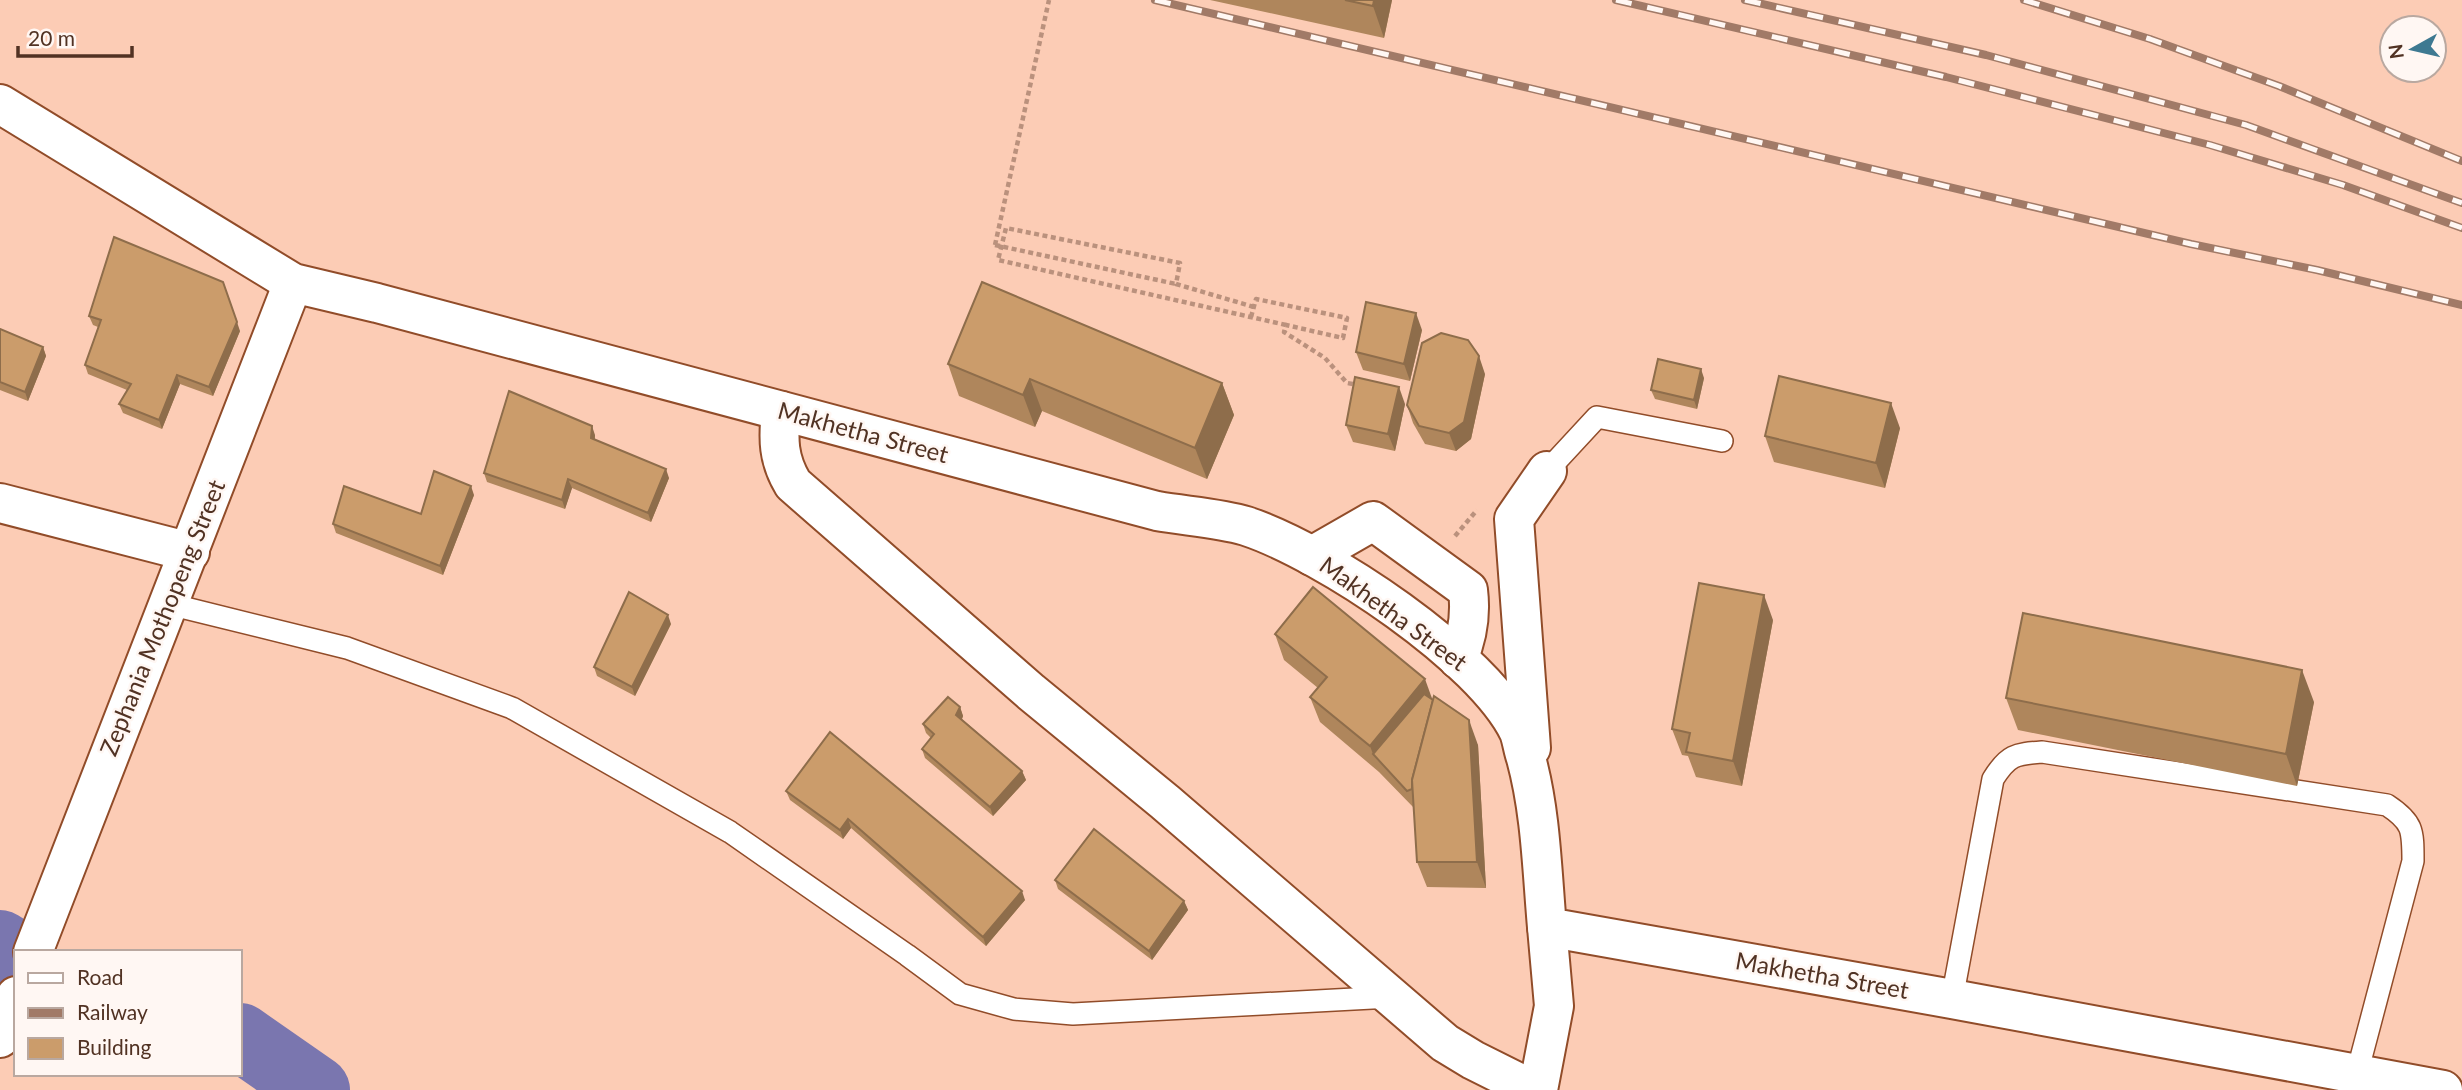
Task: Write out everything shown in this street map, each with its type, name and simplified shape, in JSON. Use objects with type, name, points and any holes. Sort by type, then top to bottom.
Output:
[{"type":"street","name":"Makhetha Street","points":[[0,105],[293,283],[390,306],[1157,511],[1245,526],[1312,556],[1371,592],[1446,647],[1488,687],[1519,733],[1535,791],[1547,927],[2443,1090]]},
{"type":"street","name":"Zephania Mothopeng Street","points":[[34,950],[293,283]]},
{"type":"street","points":[[781,411],[778,439],[780,452],[783,467],[793,484],[1031,692],[1165,802],[1445,1043],[1473,1060],[1535,1090],[1554,1006],[1547,927]]},
{"type":"street","points":[[1535,791],[1514,519],[1547,471]]},
{"type":"street","points":[[0,503],[190,552]]},
{"type":"street","points":[[1312,556],[1373,522],[1468,590],[1470,609],[1465,642],[1458,659]]},
{"type":"street","points":[[0,1037],[14,1001]]},
{"type":"lane","points":[[1547,471],[1597,417],[1722,441]]},
{"type":"lane","points":[[169,604],[347,648],[512,708],[730,831],[960,994],[1014,1009],[1073,1014],[1391,997]]},
{"type":"lane","points":[[1952,999],[1993,779],[2003,763],[2017,754],[2042,752],[2386,805],[2405,817],[2413,833],[2413,861],[2357,1073]]},
{"type":"path","points":[[1049,0],[995,245],[1176,284],[1254,307]]},
{"type":"path","points":[[1176,284],[1180,263],[1006,228],[998,260],[1342,338],[1347,318],[1256,299],[1251,317]]},
{"type":"path","points":[[1286,325],[1284,332],[1325,358],[1347,383],[1360,386]]},
{"type":"building","points":[[1345,0],[1374,0],[1373,6]]},
{"type":"building","points":[[114,237],[223,282],[237,322],[209,387],[177,375],[159,420],[119,404],[131,384],[85,365],[101,320],[89,316]]},
{"type":"building","points":[[982,282],[1222,383],[1195,448],[1030,379],[1023,395],[948,364]]},
{"type":"building","points":[[1366,302],[1416,313],[1404,364],[1356,352]]},
{"type":"building","points":[[0,329],[43,347],[25,392],[0,382]]},
{"type":"building","points":[[1441,333],[1468,340],[1479,356],[1464,422],[1449,433],[1419,426],[1407,405],[1422,343]]},
{"type":"building","points":[[1658,359],[1701,369],[1694,400],[1651,390]]},
{"type":"building","points":[[1779,376],[1891,403],[1876,463],[1765,436]]},
{"type":"building","points":[[1355,377],[1399,387],[1388,434],[1346,425]]},
{"type":"building","points":[[509,391],[592,426],[591,438],[666,469],[648,513],[568,479],[562,500],[484,473]]},
{"type":"building","points":[[434,471],[471,486],[440,566],[333,524],[344,486],[421,514]]},
{"type":"building","points":[[1699,583],[1764,595],[1733,761],[1686,752],[1690,733],[1672,729]]},
{"type":"building","points":[[1313,587],[1425,679],[1370,746],[1310,697],[1327,677],[1275,634]]},
{"type":"building","points":[[629,592],[668,615],[632,687],[594,667]]},
{"type":"building","points":[[2023,613],[2302,670],[2286,754],[2006,698]]},
{"type":"building","points":[[1424,694],[1433,700],[1412,789],[1407,791],[1373,754]]},
{"type":"building","points":[[1434,696],[1469,720],[1477,862],[1417,862],[1412,780]]},
{"type":"building","points":[[948,697],[960,707],[956,715],[1022,771],[990,807],[922,749],[934,734],[923,724]]},
{"type":"building","points":[[830,732],[1022,891],[983,937],[848,819],[840,830],[786,791]]},
{"type":"building","points":[[1094,829],[1184,901],[1149,951],[1055,880]]},
{"type":"waterway","points":[[0,944],[14,953]]},
{"type":"waterway","points":[[242,1038],[316,1090]]},
{"type":"railway","points":[[1155,0],[2191,244],[2317,270],[2462,305]]},
{"type":"railway","points":[[1616,0],[1946,77],[2210,145],[2343,185],[2462,228]]},
{"type":"railway","points":[[1745,0],[1986,55],[2246,125],[2462,203]]},
{"type":"railway","points":[[2024,0],[2150,39],[2279,86],[2462,161]]}]
